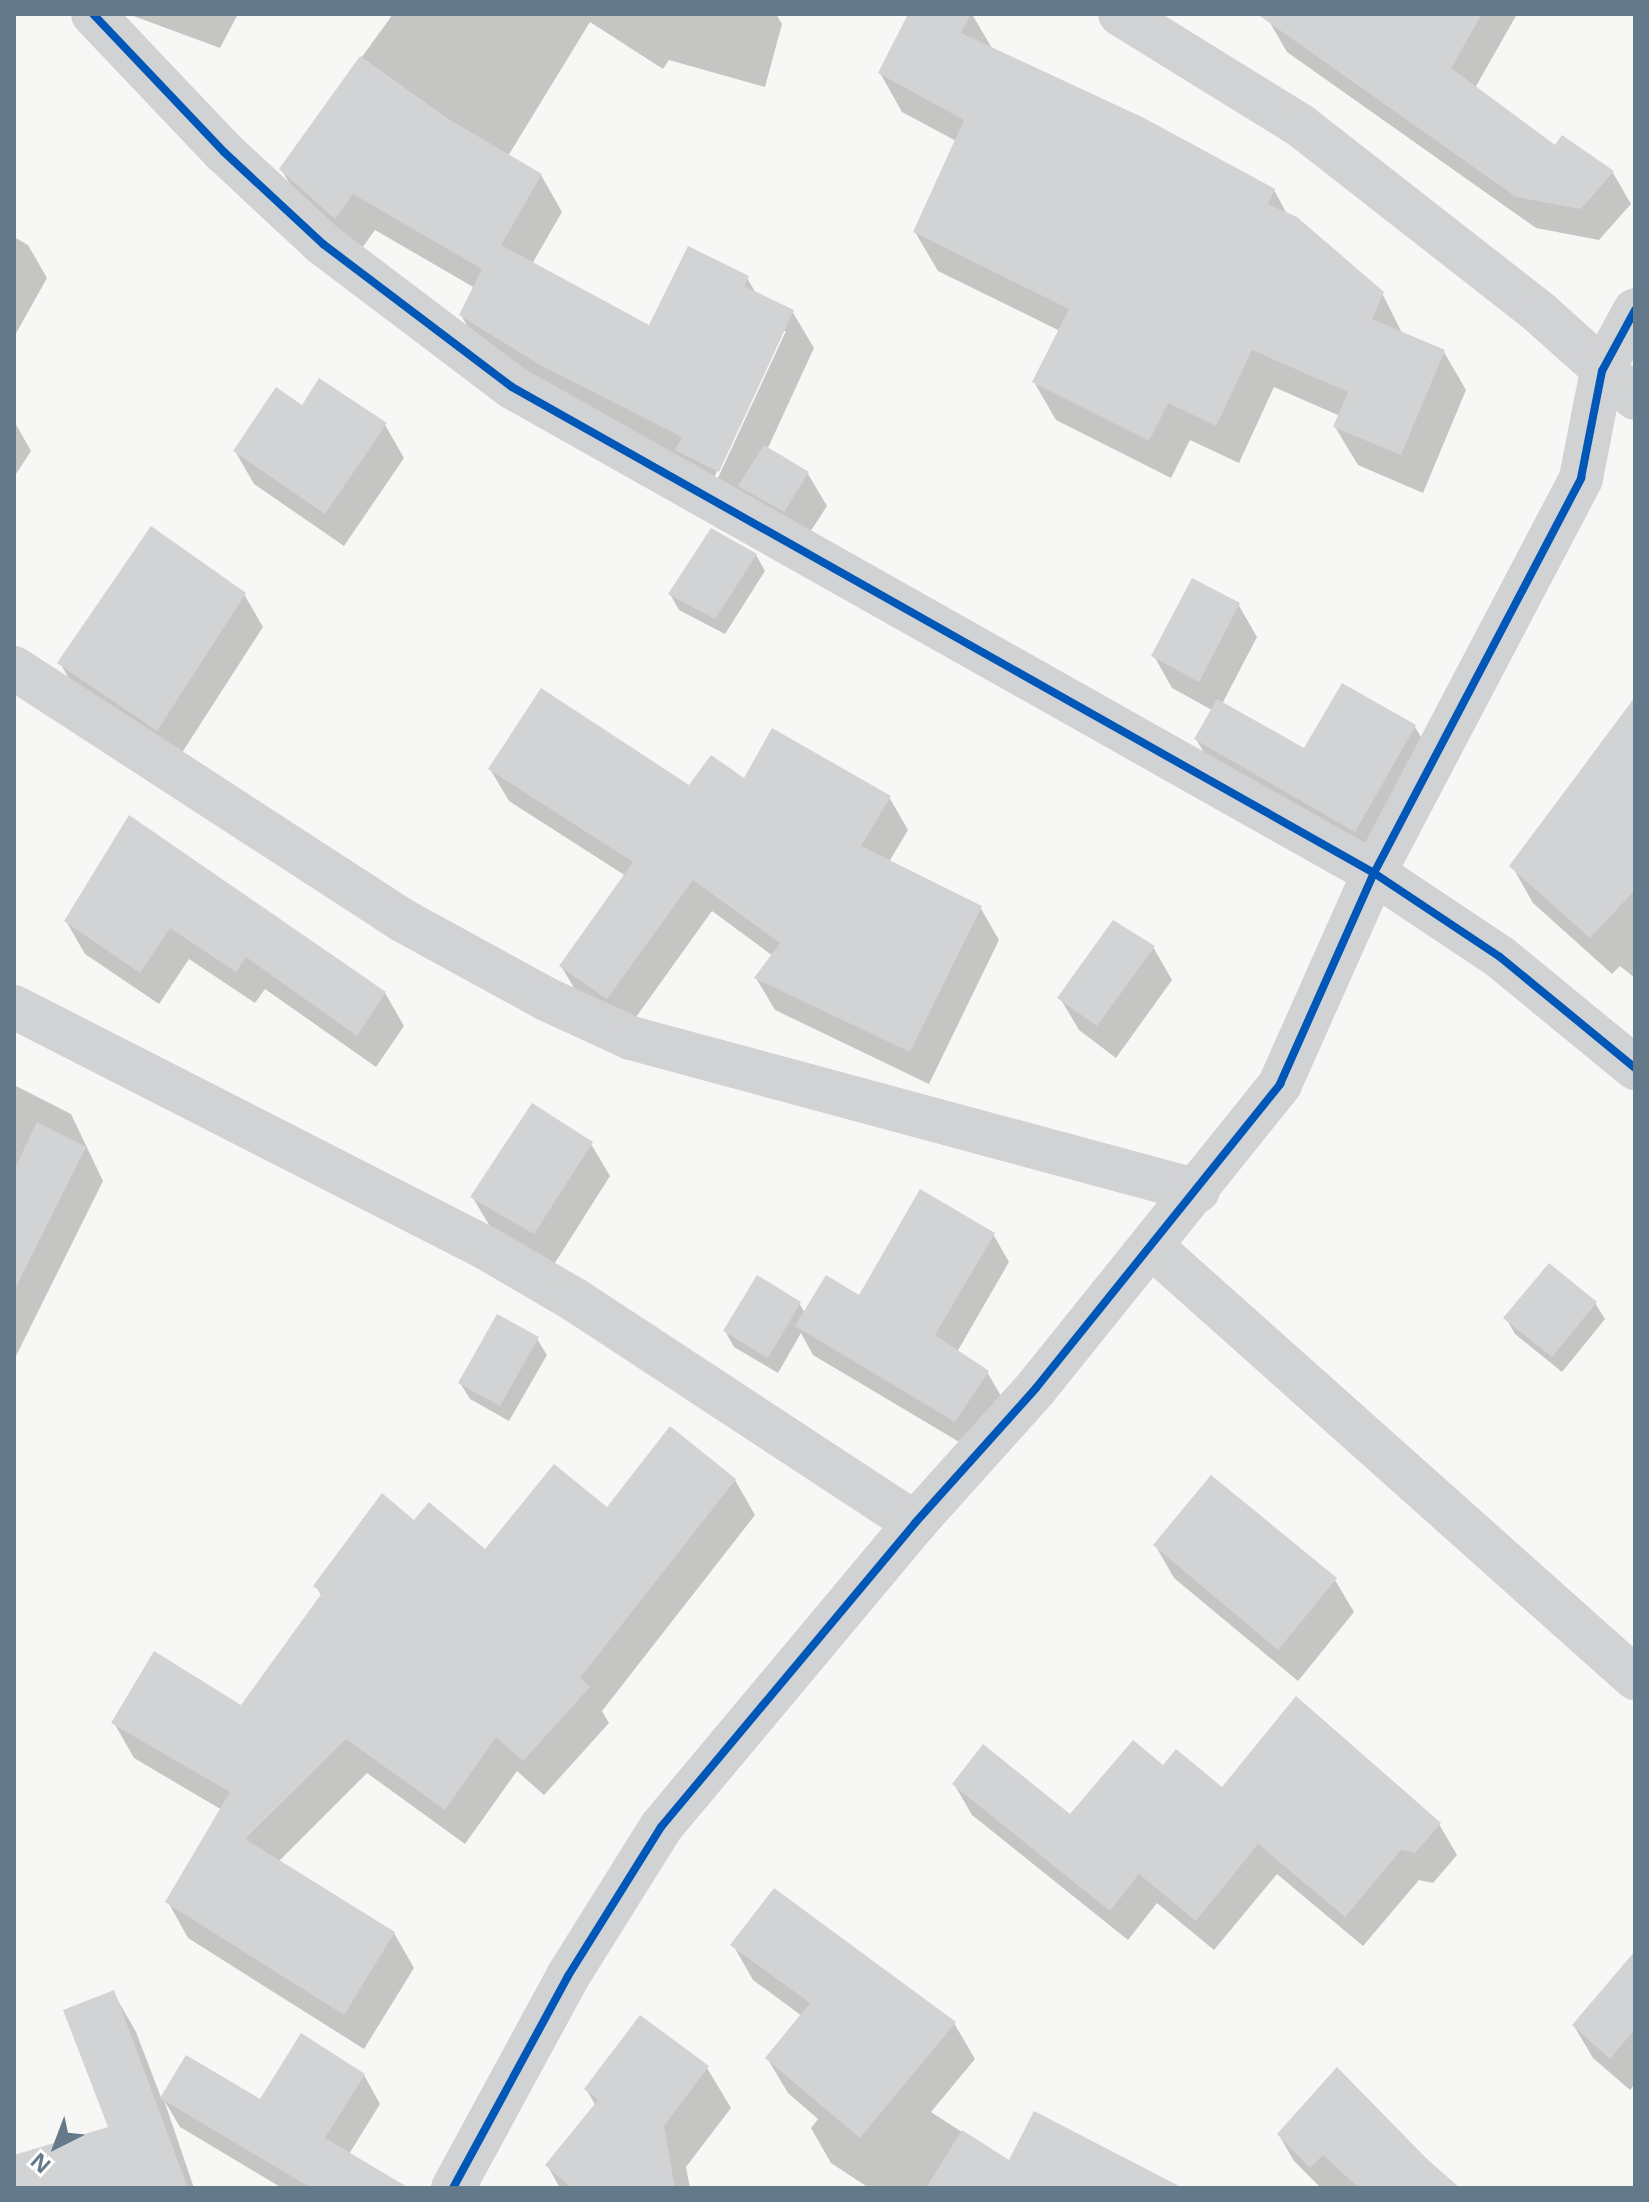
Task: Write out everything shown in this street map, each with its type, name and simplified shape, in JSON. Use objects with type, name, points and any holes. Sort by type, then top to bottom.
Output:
[{"type":"street","points":[[93,14],[224,152],[323,244],[512,387],[1374,873],[1500,957],[1635,1068]]},
{"type":"street","points":[[1120,14],[1301,126],[1540,313],[1635,398]]},
{"type":"street","points":[[453,2188],[568,1976],[661,1827],[915,1523],[1036,1388],[1198,1191],[1280,1084],[1374,873],[1581,478],[1602,371],[1635,310]]},
{"type":"street","points":[[14,668],[402,920],[546,999],[631,1038],[1198,1191]]},
{"type":"street","points":[[14,1007],[486,1248],[627,1333],[915,1523]]},
{"type":"street","points":[[1151,1246],[1635,1678]]},
{"type":"building","points":[[908,14],[971,14],[961,33],[1144,118],[1275,189],[1268,204],[1297,217],[1384,292],[1372,319],[1445,350],[1401,455],[1333,427],[1348,392],[1252,350],[1216,426],[1168,403],[1149,441],[1032,382],[1069,309],[913,232],[964,120],[878,73]]},
{"type":"building","points":[[1257,14],[1482,14],[1451,68],[1555,145],[1562,135],[1614,171],[1581,209],[1516,197]]},
{"type":"building","points":[[360,56],[447,118],[542,174],[501,245],[649,325],[688,246],[749,276],[744,286],[794,310],[719,472],[675,450],[682,437],[540,365],[459,315],[482,269],[353,194],[335,219],[279,169]]},
{"type":"building","points":[[319,378],[387,423],[325,514],[233,451],[276,387],[302,405]]},
{"type":"building","points":[[764,445],[809,472],[784,512],[738,486]]},
{"type":"building","points":[[151,526],[246,593],[157,731],[57,663]]},
{"type":"building","points":[[711,528],[757,554],[715,619],[668,594]]},
{"type":"building","points":[[1192,578],[1240,603],[1199,682],[1151,656]]},
{"type":"building","points":[[1342,683],[1416,725],[1355,832],[1194,739],[1217,699],[1304,748]]},
{"type":"building","points":[[541,688],[689,785],[711,755],[744,778],[772,728],[891,796],[861,846],[982,906],[910,1052],[754,978],[780,943],[693,880],[607,999],[559,966],[633,862],[488,769]]},
{"type":"building","points":[[1635,697],[1635,890],[1590,938],[1509,866]]},
{"type":"building","points":[[129,815],[386,992],[357,1036],[246,957],[236,972],[170,928],[140,973],[64,921]]},
{"type":"building","points":[[1113,920],[1155,946],[1097,1026],[1057,998]]},
{"type":"building","points":[[532,1103],[593,1142],[534,1234],[470,1197]]},
{"type":"building","points":[[37,1122],[86,1147],[14,1291],[14,1170]]},
{"type":"building","points":[[920,1189],[995,1233],[935,1335],[989,1371],[955,1422],[795,1326],[826,1275],[859,1295]]},
{"type":"building","points":[[1549,1263],[1597,1302],[1552,1357],[1503,1318]]},
{"type":"building","points":[[757,1275],[801,1302],[768,1358],[723,1331]]},
{"type":"building","points":[[497,1314],[539,1337],[500,1406],[458,1383]]},
{"type":"building","points":[[670,1426],[736,1479],[580,1678],[590,1687],[523,1761],[496,1737],[445,1810],[346,1739],[245,1839],[395,1932],[344,2015],[165,1902],[230,1792],[111,1723],[154,1651],[241,1705],[322,1593],[313,1586],[382,1493],[414,1520],[429,1502],[485,1549],[554,1464],[607,1507]]},
{"type":"building","points":[[1211,1475],[1337,1578],[1278,1650],[1153,1545]]},
{"type":"building","points":[[1296,1696],[1441,1823],[1415,1853],[1401,1850],[1345,1917],[1258,1844],[1196,1921],[1139,1874],[1110,1911],[952,1784],[983,1744],[1070,1814],[1133,1740],[1163,1765],[1176,1749],[1222,1787]]},
{"type":"building","points":[[774,1888],[956,2022],[860,2138],[765,2058],[810,2003],[730,1945]]},
{"type":"building","points":[[1635,1951],[1635,2029],[1610,2059],[1572,2025]]},
{"type":"building","points":[[114,1990],[188,2188],[14,2188],[14,2155],[108,2127],[63,2010]]},
{"type":"building","points":[[640,2015],[709,2066],[664,2126],[675,2188],[572,2188],[545,2165],[598,2100],[584,2089]]},
{"type":"building","points":[[301,2033],[365,2074],[325,2138],[409,2188],[311,2188],[160,2098],[186,2055],[260,2099]]},
{"type":"building","points":[[1337,2067],[1427,2159],[1460,2188],[1359,2188],[1323,2155],[1310,2168],[1277,2134]]},
{"type":"building","points":[[1034,2111],[1183,2188],[926,2188],[962,2130],[1009,2160]]},
{"type":"cycle path","points":[[93,14],[224,152],[323,244],[512,387],[1374,873],[1500,957],[1635,1068]]},
{"type":"cycle path","points":[[453,2188],[568,1976],[661,1827],[915,1523],[1036,1388],[1280,1084],[1374,873],[1581,478],[1602,371],[1635,310]]}]
